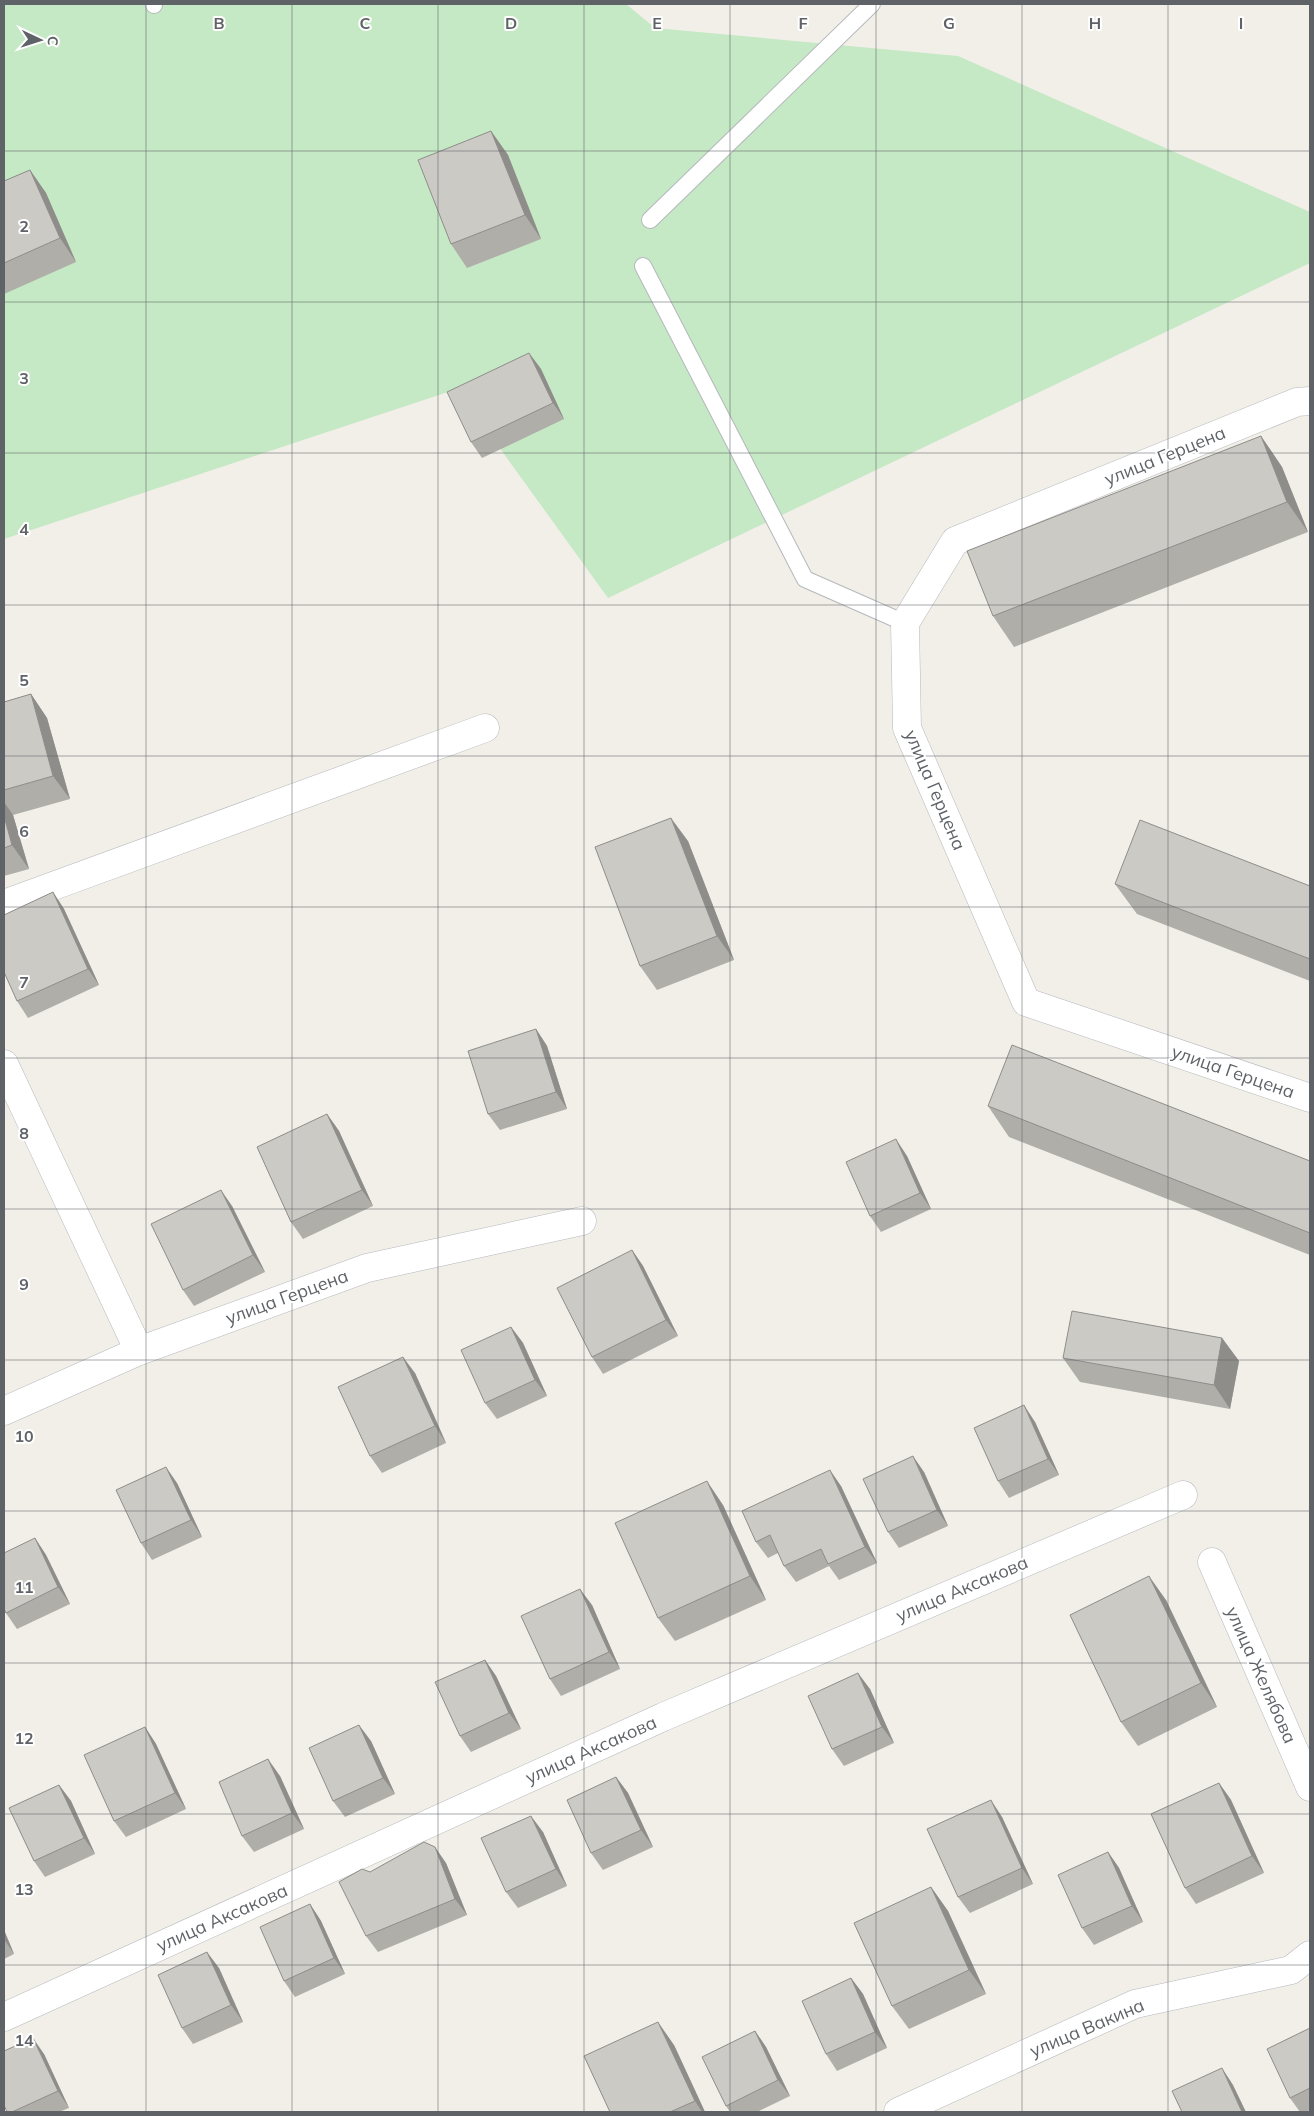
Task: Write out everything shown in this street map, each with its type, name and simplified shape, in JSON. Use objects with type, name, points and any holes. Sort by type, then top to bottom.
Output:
[{"type":"street","name":"улица Герцена","points":[[1310,402],[1296,402],[955,541],[905,624],[907,728],[1026,1002],[1310,1098]]},
{"type":"street","points":[[4,904],[485,728]]},
{"type":"street","points":[[4,1064],[139,1350]]},
{"type":"street","name":"улица Герцена","points":[[4,1411],[139,1350],[367,1268],[582,1222]]},
{"type":"street","name":"улица Аксакова","points":[[4,2017],[663,1717],[1183,1495]]},
{"type":"street","name":"улица Желябова","points":[[1212,1562],[1310,1787]]},
{"type":"street","name":"улица Вакина","points":[[898,2112],[1135,2004],[1291,1970],[1310,1955]]},
{"type":"lane","points":[[650,220],[872,4]]},
{"type":"lane","points":[[643,266],[805,579],[905,624]]},
{"type":"green space","points":[[4,4],[626,4],[655,28],[958,56],[1310,212],[1310,263],[608,598],[457,389],[4,539]]},
{"type":"building","points":[[491,131],[525,215],[451,244],[418,160]]},
{"type":"building","points":[[30,170],[60,238],[4,263],[4,181]]},
{"type":"building","points":[[529,353],[553,403],[471,442],[447,392]]},
{"type":"building","points":[[1261,436],[1287,502],[993,616],[967,551]]},
{"type":"building","points":[[31,694],[53,776],[4,790],[4,702]]},
{"type":"building","points":[[4,816],[12,845],[4,848]]},
{"type":"building","points":[[671,818],[717,936],[640,966],[595,847]]},
{"type":"building","points":[[1140,820],[1310,886],[1310,959],[1115,884]]},
{"type":"building","points":[[53,892],[88,969],[17,1001],[4,972],[4,915]]},
{"type":"building","points":[[536,1029],[556,1092],[488,1114],[468,1051]]},
{"type":"building","points":[[1012,1045],[1310,1161],[1310,1233],[988,1106]]},
{"type":"building","points":[[327,1114],[362,1190],[291,1222],[257,1147]]},
{"type":"building","points":[[896,1139],[920,1193],[870,1216],[846,1162]]},
{"type":"building","points":[[221,1190],[253,1255],[183,1290],[151,1224]]},
{"type":"building","points":[[632,1250],[666,1320],[592,1357],[557,1288]]},
{"type":"building","points":[[1072,1311],[1222,1338],[1214,1385],[1063,1358]]},
{"type":"building","points":[[511,1327],[535,1380],[485,1403],[461,1350]]},
{"type":"building","points":[[403,1357],[435,1426],[370,1456],[338,1387]]},
{"type":"building","points":[[1024,1405],[1048,1459],[998,1481],[974,1428]]},
{"type":"building","points":[[913,1456],[937,1510],[888,1532],[863,1479]]},
{"type":"building","points":[[166,1467],[191,1520],[141,1543],[116,1490]]},
{"type":"building","points":[[830,1470],[865,1547],[828,1564],[821,1549],[784,1566],[770,1535],[756,1542],[742,1511]]},
{"type":"building","points":[[707,1481],[750,1576],[658,1618],[615,1523]]},
{"type":"building","points":[[35,1538],[58,1587],[6,1613],[4,1609],[4,1553]]},
{"type":"building","points":[[1149,1576],[1201,1683],[1121,1722],[1070,1615]]},
{"type":"building","points":[[580,1589],[609,1652],[550,1679],[521,1616]]},
{"type":"building","points":[[485,1660],[509,1713],[460,1736],[435,1682]]},
{"type":"building","points":[[858,1673],[882,1727],[832,1749],[808,1696]]},
{"type":"building","points":[[359,1725],[383,1778],[333,1801],[309,1748]]},
{"type":"building","points":[[145,1727],[175,1793],[114,1821],[84,1755]]},
{"type":"building","points":[[268,1759],[292,1813],[242,1836],[219,1782]]},
{"type":"building","points":[[616,1777],[641,1830],[591,1853],[567,1800]]},
{"type":"building","points":[[1219,1783],[1252,1856],[1185,1888],[1151,1814]]},
{"type":"building","points":[[59,1785],[84,1838],[34,1861],[9,1808]]},
{"type":"building","points":[[991,1800],[1022,1868],[958,1897],[927,1829]]},
{"type":"building","points":[[531,1816],[556,1869],[506,1892],[481,1838]]},
{"type":"building","points":[[424,1842],[435,1847],[455,1899],[366,1936],[339,1882],[362,1869],[370,1872]]},
{"type":"building","points":[[1108,1852],[1132,1906],[1082,1928],[1058,1875]]},
{"type":"building","points":[[931,1887],[969,1970],[892,2006],[854,1923]]},
{"type":"building","points":[[310,1904],[334,1958],[284,1981],[260,1927]]},
{"type":"building","points":[[207,1952],[231,2005],[182,2028],[158,1975]]},
{"type":"building","points":[[851,1978],[875,2032],[826,2054],[802,2001]]},
{"type":"building","points":[[658,2022],[695,2101],[670,2112],[610,2112],[584,2056]]},
{"type":"building","points":[[1310,2028],[1310,2088],[1290,2098],[1267,2049]]},
{"type":"building","points":[[755,2031],[778,2080],[726,2106],[702,2057]]},
{"type":"building","points":[[33,2038],[58,2091],[12,2112],[7,2112],[4,2105],[4,2051]]},
{"type":"building","points":[[1222,2068],[1242,2112],[1182,2112],[1172,2091]]}]
